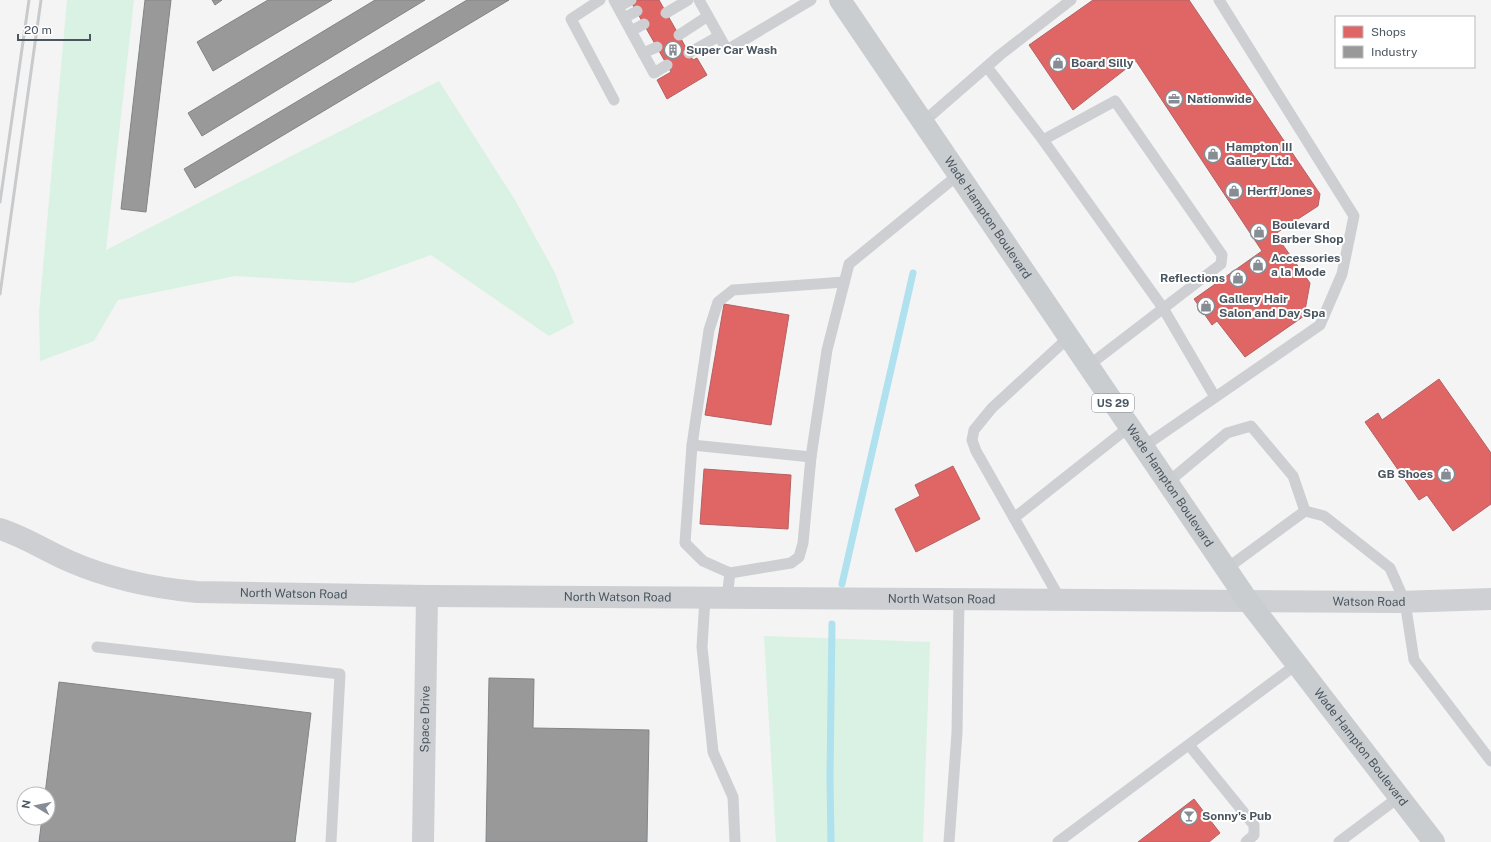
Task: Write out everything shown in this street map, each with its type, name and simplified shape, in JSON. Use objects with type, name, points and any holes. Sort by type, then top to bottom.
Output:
[{"type":"main road","name":"Wade Hampton Boulevard","points":[[840,0],[922,123],[1248,601],[1434,842]]},
{"type":"street","name":"North Watson Road","points":[[0,529],[14,533],[93,571],[126,581],[174,590],[285,595],[1248,601]]},
{"type":"street","name":"Space Drive","points":[[423,842],[427,596]]},
{"type":"street","name":"Watson Road","points":[[1248,601],[1405,602],[1491,599]]},
{"type":"lane","points":[[600,0],[571,18],[614,100]]},
{"type":"lane","points":[[630,0],[616,3],[654,73],[667,65]]},
{"type":"lane","points":[[666,13],[688,0]]},
{"type":"lane","points":[[699,0],[727,50],[811,0]]},
{"type":"lane","points":[[922,123],[987,66],[1070,0]]},
{"type":"lane","points":[[1143,447],[1320,325],[1342,274],[1354,216],[1219,0]]},
{"type":"lane","points":[[624,18],[637,12]]},
{"type":"lane","points":[[679,35],[708,16]]},
{"type":"lane","points":[[631,31],[644,24]]},
{"type":"lane","points":[[689,53],[719,36]]},
{"type":"lane","points":[[643,53],[657,47]]},
{"type":"lane","points":[[987,66],[1043,140],[1163,308],[1215,397]]},
{"type":"lane","points":[[1043,140],[1115,101],[1222,255],[1221,264],[1088,366]]},
{"type":"lane","points":[[844,282],[733,290],[718,302],[709,330],[692,445],[686,543],[703,561],[730,573],[791,562],[799,556],[803,543],[810,456],[827,350],[849,264],[958,175]]},
{"type":"lane","points":[[1060,599],[976,451],[972,440],[974,430],[992,408],[1068,338]]},
{"type":"lane","points":[[1167,483],[1226,433],[1251,426],[1293,476],[1305,511]]},
{"type":"lane","points":[[1014,518],[1129,427]]},
{"type":"lane","points":[[692,445],[810,456]]},
{"type":"lane","points":[[1226,569],[1305,511]]},
{"type":"lane","points":[[1305,511],[1324,516],[1390,568],[1405,602],[1414,660],[1491,761]]},
{"type":"lane","points":[[727,598],[730,573]]},
{"type":"lane","points":[[705,598],[702,647],[713,752],[733,797],[735,842]]},
{"type":"lane","points":[[949,842],[957,733],[959,599]]},
{"type":"lane","points":[[97,647],[340,674],[331,842]]},
{"type":"lane","points":[[1058,842],[1297,664]]},
{"type":"lane","points":[[1190,744],[1254,825],[1254,835],[1246,842]]},
{"type":"lane","points":[[1339,842],[1399,797]]},
{"type":"green space","points":[[67,0],[134,0],[106,250],[439,81],[515,200],[555,273],[574,323],[549,336],[431,255],[353,283],[235,276],[118,300],[94,341],[40,361],[39,312]]},
{"type":"green space","points":[[764,636],[930,642],[923,842],[776,842]]},
{"type":"building: Shops","name":"Super Car Wash","points":[[630,0],[659,0],[693,60],[697,58],[707,75],[667,99],[657,80],[671,72]]},
{"type":"building: Shops","points":[[1093,0],[1189,0],[1320,194],[1318,206],[1275,234],[1310,283],[1304,316],[1245,357],[1217,321],[1212,325],[1194,299],[1262,251],[1136,61],[1073,110],[1029,45]]},
{"type":"building: Shops","points":[[724,304],[789,315],[771,425],[705,415]]},
{"type":"building: Shops","name":"GB Shoes","points":[[1439,379],[1491,453],[1491,504],[1453,531],[1427,495],[1419,500],[1365,422],[1378,413],[1382,420]]},
{"type":"building: Shops","points":[[953,466],[980,519],[916,552],[895,509],[920,496],[915,485]]},
{"type":"building: Shops","points":[[704,469],[791,475],[788,529],[700,524]]},
{"type":"building: Shops","name":"Sonny's Pub","points":[[1194,799],[1220,833],[1209,842],[1138,842]]},
{"type":"building: Industry","points":[[145,0],[171,0],[146,212],[121,209]]},
{"type":"building: Industry","points":[[212,0],[222,0],[215,5]]},
{"type":"building: Industry","points":[[268,0],[332,0],[213,71],[197,42]]},
{"type":"building: Industry","points":[[375,0],[425,0],[202,136],[188,113]]},
{"type":"building: Industry","points":[[467,0],[509,0],[195,188],[184,169]]},
{"type":"building: Industry","points":[[489,678],[534,679],[533,728],[649,730],[647,842],[486,842]]},
{"type":"building: Industry","points":[[59,682],[311,713],[295,842],[39,842],[41,826],[56,826],[56,786],[46,786]]},
{"type":"waterway","points":[[842,584],[913,273]]},
{"type":"waterway","points":[[831,842],[830,777],[832,624]]},
{"type":"railway","points":[[0,202],[29,0]]},
{"type":"railway","points":[[0,294],[41,0]]},
{"type":"place","name":"Super Car Wash","points":[[673,50]]},
{"type":"place","name":"Board Silly","points":[[1058,63]]},
{"type":"place","name":"Nationwide","points":[[1174,99]]},
{"type":"place","name":"Hampton III Gallery Ltd.","points":[[1213,154]]},
{"type":"place","name":"Herff Jones","points":[[1234,191]]},
{"type":"place","name":"Boulevard Barber Shop","points":[[1259,232]]},
{"type":"place","name":"Accessories a la Mode","points":[[1258,265]]},
{"type":"place","name":"Reflections","points":[[1238,278]]},
{"type":"place","name":"Gallery Hair Salon and Day Spa","points":[[1206,306]]},
{"type":"place","name":"GB Shoes","points":[[1446,474]]},
{"type":"place","name":"Sonny's Pub","points":[[1189,816]]}]
